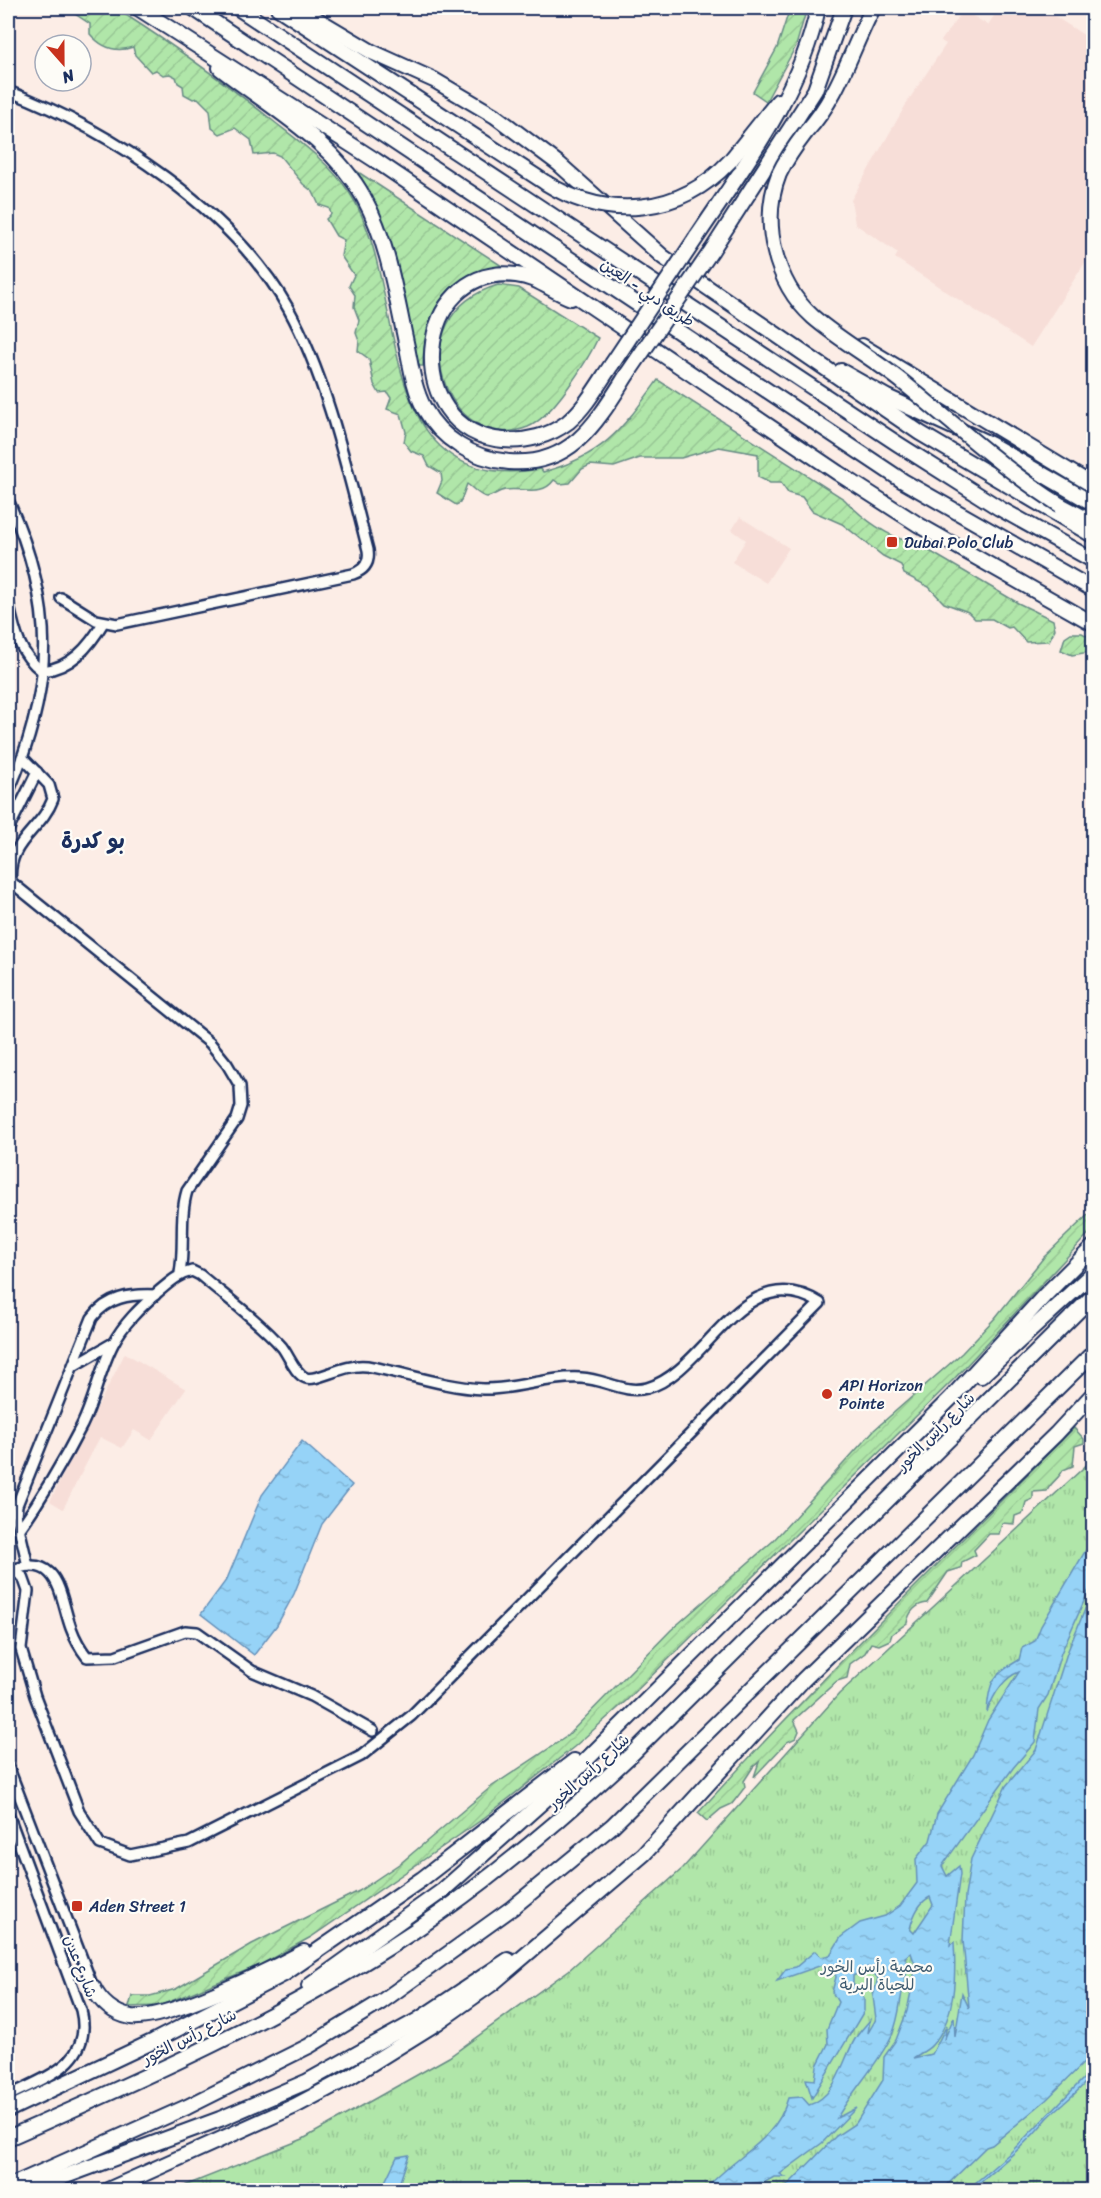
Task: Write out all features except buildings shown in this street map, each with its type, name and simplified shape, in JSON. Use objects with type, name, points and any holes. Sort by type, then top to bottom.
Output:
[{"type":"highway","points":[[138,8],[272,92],[588,302],[663,357],[910,520],[1094,624]]},
{"type":"highway","name":"طريق دبي - العين","points":[[193,8],[903,481],[1094,590]]},
{"type":"highway","name":"طريق دبي - العين","points":[[238,8],[898,444],[999,508],[1094,561]]},
{"type":"highway","points":[[278,8],[546,183],[589,203],[614,208],[638,209],[660,204],[692,192],[711,179],[730,161],[790,88]]},
{"type":"highway","points":[[298,8],[372,52],[434,80],[520,133],[559,164],[642,240],[853,390],[920,433],[1094,536]]},
{"type":"highway","points":[[588,302],[570,298],[538,281],[517,275],[494,276],[472,283],[445,308],[433,335],[431,364],[437,389],[455,417],[474,432],[498,440],[522,440],[546,435],[567,422],[584,404],[772,123],[790,88],[809,40],[818,8]]},
{"type":"highway","points":[[171,30],[323,147],[352,179],[364,197],[383,242],[417,394],[431,420],[452,441],[464,449],[495,460],[525,462],[554,455],[580,441],[591,430],[712,250],[815,90],[844,8]]},
{"type":"highway","points":[[806,132],[838,53],[844,8]]},
{"type":"highway","points":[[873,8],[839,84],[823,111],[785,162],[776,184],[771,208],[772,236],[779,263],[793,293],[812,316],[902,381],[1008,471],[1060,505],[1094,523]]},
{"type":"highway","points":[[834,332],[855,341],[1094,486]]},
{"type":"highway","points":[[791,345],[887,397],[990,444],[1094,504]]},
{"type":"highway","points":[[285,2007],[317,1979],[442,1891],[549,1796],[951,1398],[1045,1294],[1094,1246]]},
{"type":"highway","points":[[951,1398],[997,1362],[1094,1272]]},
{"type":"highway","name":"شارع رأس الخور","points":[[8,2138],[135,2082],[285,2007],[414,1931],[488,1877],[586,1797],[971,1420],[1094,1295]]},
{"type":"highway","points":[[8,2187],[187,2107],[309,2046],[381,2002],[512,1908],[636,1803],[1094,1352]]},
{"type":"highway","points":[[108,2190],[295,2106],[348,2078],[438,2022],[493,1983],[644,1854],[803,1680],[1056,1434],[1094,1393]]},
{"type":"highway","points":[[8,2110],[254,1990],[315,1955],[422,1879],[635,1713]]},
{"type":"highway","points":[[93,1987],[101,2001],[118,2013],[133,2017],[153,2016],[273,1968],[351,1928]]},
{"type":"highway","points":[[28,2190],[220,2119],[306,2082],[418,2020],[549,1936]]},
{"type":"street","points":[[8,91],[102,135],[173,184],[226,231],[270,280],[299,330],[330,411],[369,550],[366,564],[360,571],[353,574],[117,624],[103,623],[61,598]]},
{"type":"street","points":[[8,500],[30,555],[41,598],[45,631],[42,671],[35,712],[22,757],[8,793]]},
{"type":"street","points":[[8,601],[12,624],[27,660],[42,671],[55,670],[71,662],[89,644],[103,623]]},
{"type":"street","points":[[22,757],[49,785],[53,799],[13,853],[9,869],[10,882],[200,1034],[227,1064],[240,1086],[241,1106],[237,1119],[187,1191],[184,1201],[184,1244],[180,1273]]},
{"type":"street","points":[[8,830],[37,772]]},
{"type":"street","points":[[10,1571],[23,1577],[28,1591],[21,1649],[35,1696],[79,1811],[100,1844],[130,1855],[189,1843],[361,1756],[411,1716],[820,1303],[793,1293],[773,1294],[753,1300],[735,1313],[671,1377],[646,1388],[626,1390],[606,1382],[575,1377],[481,1389],[362,1366],[341,1368],[318,1378],[306,1378],[300,1374],[274,1339],[200,1275],[192,1271],[180,1273],[128,1322],[113,1343],[98,1388],[67,1454],[49,1487],[19,1530]]},
{"type":"street","points":[[27,1566],[16,1515],[19,1497],[62,1389],[75,1365],[92,1318],[101,1307],[121,1298],[155,1295]]},
{"type":"street","points":[[75,1365],[113,1343]]},
{"type":"street","points":[[10,1571],[27,1566],[44,1568],[58,1582],[70,1627],[87,1657],[115,1656],[185,1631],[196,1632],[252,1671],[311,1696],[362,1727],[373,1731]]},
{"type":"street","name":"شارع عدن","points":[[8,1766],[93,1987]]},
{"type":"street","name":"شارع عدن","points":[[8,1814],[79,2003],[84,2028],[77,2051],[67,2064],[8,2096]]},
{"type":"shaded area","points":[[999,8],[1042,8],[1093,41],[1093,250],[1031,347],[895,258],[898,253],[855,224],[851,200],[908,101],[946,44],[941,41],[963,10],[988,25]]},
{"type":"shaded area","points":[[740,517],[789,548],[766,583],[732,562],[746,540],[732,530]]},
{"type":"shaded area","points":[[125,1353],[186,1389],[151,1440],[134,1430],[122,1448],[100,1437],[63,1509],[50,1501]]},
{"type":"green space","points":[[66,8],[113,8],[126,15],[222,81],[297,139],[342,182],[368,232],[403,376],[420,419],[446,451],[485,469],[541,469],[543,472],[564,465],[582,458],[610,438],[658,380],[844,499],[877,527],[896,537],[916,543],[1018,603],[1053,620],[1055,629],[1049,641],[1026,642],[1012,627],[1008,628],[992,619],[975,619],[968,612],[944,603],[929,587],[904,574],[901,565],[883,556],[842,524],[812,511],[802,497],[788,493],[781,483],[770,483],[758,477],[758,454],[719,447],[681,458],[640,458],[614,467],[590,465],[582,469],[570,483],[560,484],[554,480],[538,490],[511,489],[487,497],[479,494],[467,484],[460,503],[456,505],[437,493],[442,481],[441,473],[429,466],[424,456],[411,451],[404,442],[406,432],[401,414],[387,409],[391,398],[387,392],[379,393],[374,384],[369,359],[358,351],[359,341],[356,333],[359,320],[354,307],[355,295],[349,286],[354,275],[341,256],[344,240],[336,236],[326,219],[331,214],[329,208],[319,205],[313,192],[303,184],[280,156],[273,153],[254,155],[251,140],[235,128],[220,134],[212,128],[210,110],[198,98],[193,99],[184,94],[183,86],[178,83],[176,77],[170,74],[163,75],[156,70],[151,72],[135,55],[133,47],[115,49],[99,43],[93,37],[93,33],[90,33],[90,24]]},
{"type":"green space","points":[[790,8],[807,8],[796,46],[766,101],[753,92],[777,48]]},
{"type":"green space","points":[[355,170],[502,266],[468,280],[454,289],[443,301],[434,314],[428,330],[423,366],[416,366],[402,289],[389,240],[368,192]]},
{"type":"green space","points":[[498,285],[519,288],[598,338],[586,361],[548,412],[528,427],[499,431],[475,422],[456,404],[444,379],[440,352],[447,325],[466,301]]},
{"type":"green space","points":[[1071,633],[1082,633],[1093,639],[1093,658],[1089,652],[1072,655],[1061,650],[1065,637]]},
{"type":"green space","points":[[1093,1210],[1093,1229],[954,1379],[626,1701],[574,1747],[480,1821],[311,1937],[260,1965],[159,2006],[129,2007],[132,1996],[150,1996],[176,1989],[252,1944],[359,1891],[402,1862],[491,1787],[566,1737],[671,1630],[773,1541],[874,1430],[962,1353],[995,1318],[1044,1257]]},
{"type":"green space","points":[[1074,1428],[1084,1439],[1084,1443],[1075,1446],[1073,1466],[1063,1470],[1047,1491],[1033,1492],[1033,1499],[1026,1502],[1023,1513],[1015,1516],[1014,1524],[1002,1523],[999,1534],[989,1534],[974,1550],[976,1555],[962,1562],[961,1568],[948,1572],[927,1603],[914,1609],[907,1623],[892,1634],[890,1640],[879,1645],[871,1643],[865,1653],[850,1664],[847,1678],[837,1681],[794,1720],[799,1731],[796,1738],[787,1742],[754,1777],[759,1762],[753,1767],[744,1781],[745,1787],[732,1804],[721,1809],[707,1821],[698,1813],[837,1666]]},
{"type":"green space","name":"محمية رأس الخور للحياة البرية","points":[[1093,1459],[1093,2190],[174,2190],[303,2139],[449,2057],[569,1970],[682,1869],[839,1694]]},
{"type":"water","points":[[302,1441],[352,1485],[322,1524],[294,1594],[277,1625],[254,1655],[201,1614],[227,1579],[262,1495]]},
{"type":"water","points":[[1093,1538],[1093,1581],[1061,1653],[1048,1695],[1039,1709],[1035,1742],[1013,1768],[942,1866],[947,1876],[959,1866],[960,1874],[950,1945],[954,1942],[953,1996],[940,2034],[930,2047],[913,2058],[932,2054],[947,2025],[944,2040],[954,2017],[955,2037],[962,1993],[969,2008],[963,1940],[965,1896],[971,1859],[1006,1786],[1036,1750],[1067,1653],[1093,1590],[1093,2054],[1046,2100],[992,2145],[986,2147],[942,2190],[783,2190],[836,2136],[856,2123],[883,2080],[884,2057],[896,2040],[907,2011],[916,1967],[911,1953],[905,1957],[909,1967],[892,2035],[880,2057],[837,2118],[856,2108],[822,2143],[780,2174],[785,2177],[774,2177],[751,2190],[761,2182],[749,2184],[742,2190],[705,2190],[774,2127],[788,2098],[802,2097],[809,2105],[826,2094],[838,2077],[855,2039],[870,2020],[868,2033],[876,2019],[873,1996],[878,1978],[868,1967],[853,1976],[853,1984],[864,1998],[864,2011],[812,2098],[806,2079],[815,2080],[817,2066],[828,2044],[827,2029],[838,2002],[832,1992],[836,1977],[834,1968],[822,1965],[777,1981],[786,1969],[796,1967],[815,1951],[821,1957],[830,1955],[841,1937],[860,1923],[885,1916],[900,1906],[917,1883],[916,1859],[930,1841],[937,1814],[973,1755],[988,1720],[1019,1672],[999,1688],[987,1712],[991,1685],[1003,1670],[1019,1660],[1022,1648],[1035,1641],[1041,1626]],"holes":[[[930,1897],[933,1905],[914,1933],[910,1929],[919,1906]]]},
{"type":"water","points":[[1093,2069],[1080,2089],[1051,2114],[1019,2149],[971,2190],[967,2190],[1010,2153]]},
{"type":"water","points":[[409,2155],[397,2190],[381,2190],[397,2157]]},
{"type":"place","name":"Dubai Polo Club","points":[[892,542]]},
{"type":"place","name":"API Horizon Pointe","points":[[827,1394]]},
{"type":"place","name":"Aden Street 1","points":[[77,1906]]},
{"type":"district","name":"بو كدرة","points":[[93,840]]}]
